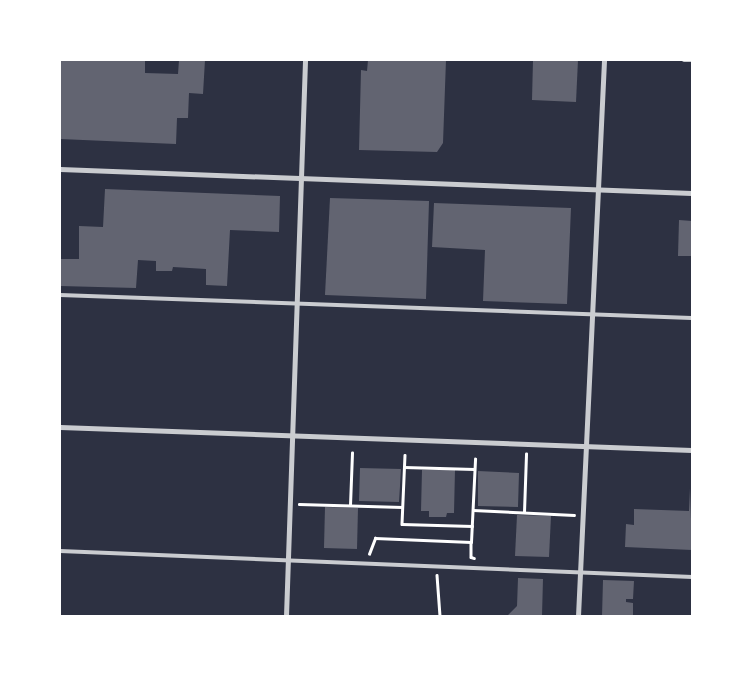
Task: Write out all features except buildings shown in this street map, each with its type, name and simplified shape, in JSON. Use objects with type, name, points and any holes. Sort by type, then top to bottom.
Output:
[{"type":"street","points":[[286,616],[294,434],[305,60]]},
{"type":"street","points":[[578,616],[604,60]]},
{"type":"street","points":[[60,169],[692,193]]},
{"type":"street","points":[[60,426],[692,450]]},
{"type":"lane","points":[[684,60],[692,60]]},
{"type":"lane","points":[[60,295],[298,302],[692,318]]},
{"type":"lane","points":[[60,551],[288,562],[437,566],[692,577]]},
{"type":"path","points":[[524,512],[526,443]]},
{"type":"path","points":[[350,505],[352,453]]},
{"type":"path","points":[[405,455],[402,524],[472,526]]},
{"type":"path","points":[[475,459],[471,558],[480,558]]},
{"type":"path","points":[[404,467],[474,469]]},
{"type":"path","points":[[291,504],[402,507]]},
{"type":"path","points":[[472,510],[583,516]]},
{"type":"path","points":[[361,554],[370,554],[375,538],[471,542]]},
{"type":"path","points":[[437,566],[440,616]]}]
